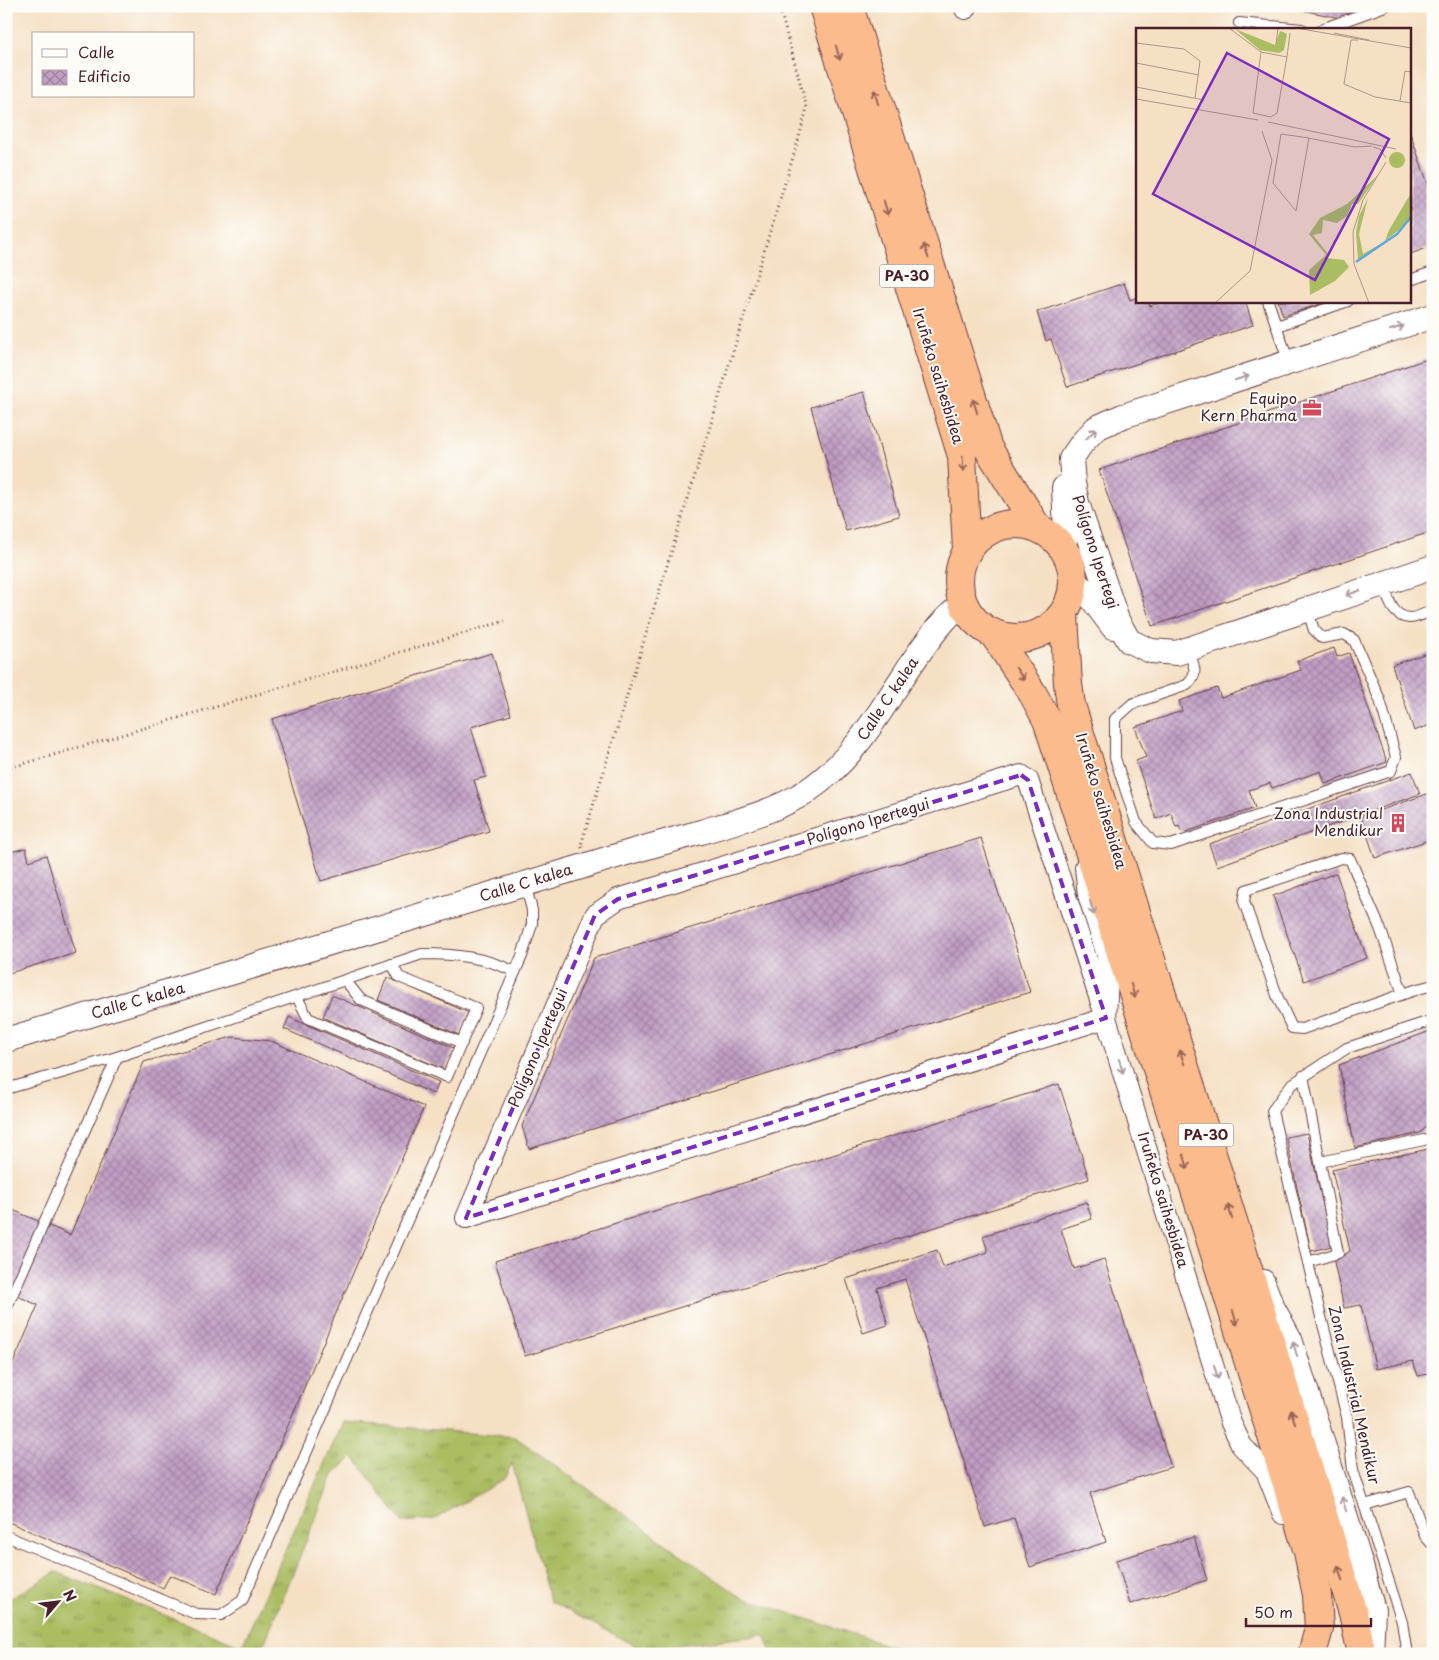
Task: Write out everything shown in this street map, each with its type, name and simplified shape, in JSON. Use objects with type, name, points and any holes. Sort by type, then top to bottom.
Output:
[{"type":"highway","name":"Iruñeko saihesbidea","points":[[823,6],[962,456],[967,550]]},
{"type":"highway","name":"Iruñeko saihesbidea","points":[[849,6],[988,448],[1037,527]]},
{"type":"highway","name":"PA-30","points":[[1017,523],[1037,527],[1052,536],[1064,549],[1072,565],[1074,582],[1071,599],[1064,614],[1050,628],[1032,637],[1012,638],[992,633],[980,626],[970,616],[963,604],[959,585],[960,567],[967,550],[981,535],[998,526],[1017,523]]},
{"type":"highway","name":"Iruñeko saihesbidea","points":[[1064,614],[1071,705],[1240,1243],[1352,1613],[1362,1654]]},
{"type":"highway","name":"Iruñeko saihesbidea","points":[[992,633],[1033,694],[1047,720],[1081,825],[1308,1552],[1317,1595],[1319,1628],[1312,1654]]},
{"type":"street","name":"Polígono Ipertegi","points":[[1064,549],[1066,530],[1063,484],[1071,459],[1096,428],[1123,416],[1433,316]]},
{"type":"street","name":"Polígono Ipertegi","points":[[1071,459],[1073,483],[1078,503],[1117,620],[1129,641]]},
{"type":"street","name":"Polígono Ipertegi","points":[[1074,582],[1086,592],[1118,633],[1129,641],[1151,651],[1177,653],[1433,566]]},
{"type":"street","name":"Calle C kalea","points":[[6,1040],[738,821],[777,807],[807,791],[837,768],[865,735],[925,645],[944,620],[963,604]]},
{"type":"street","name":"Polígono Ipertegui","points":[[1021,775],[1028,780],[1106,1018],[598,1177],[466,1218],[595,915],[618,899],[1021,775]]},
{"type":"street","name":"Iruñeko saihesbidea","points":[[1081,825],[1088,895],[1107,955],[1106,1018],[1232,1423],[1242,1446],[1266,1471],[1292,1538],[1308,1552]]},
{"type":"street","name":"Iruñeko saihesbidea","points":[[1240,1243],[1258,1259],[1273,1304],[1292,1339],[1362,1562],[1375,1610],[1373,1654]]},
{"type":"lane","points":[[1325,28],[1385,6]]},
{"type":"lane","points":[[1239,23],[1292,28]]},
{"type":"lane","points":[[1412,279],[1433,272]]},
{"type":"lane","points":[[1268,302],[1289,362]]},
{"type":"lane","points":[[1277,326],[1345,302]]},
{"type":"lane","points":[[1383,583],[1391,607],[1400,615],[1411,618],[1433,610]]},
{"type":"lane","points":[[1188,649],[1195,671],[1193,679],[1187,685],[1132,704],[1115,719],[1115,758],[1136,822],[1153,843],[1171,846],[1391,771],[1396,757],[1380,700],[1354,640],[1344,634],[1322,638],[1314,630],[1307,609]]},
{"type":"lane","points":[[1403,994],[1380,928],[1350,859],[1340,858],[1246,890],[1244,902],[1278,998],[1292,1028],[1302,1029],[1433,985]]},
{"type":"lane","points":[[6,1536],[196,1614],[222,1615],[242,1601],[515,972],[532,924],[532,910],[525,884]]},
{"type":"lane","points":[[6,1089],[117,1057],[422,954],[450,954],[478,959],[515,972]]},
{"type":"lane","points":[[297,997],[308,1018],[447,1077],[476,1008],[399,977],[392,964]]},
{"type":"lane","points":[[345,980],[361,1000],[462,1043]]},
{"type":"lane","name":"Zona Industrial Mendikur","points":[[1407,1654],[1402,1622],[1353,1470],[1347,1417],[1272,1111],[1291,1085],[1347,1048],[1433,1020]]},
{"type":"lane","points":[[6,1308],[117,1057]]},
{"type":"lane","points":[[1303,1076],[1338,1253],[1308,1262]]},
{"type":"lane","points":[[1320,1162],[1424,1140]]},
{"type":"lane","name":"Zona Industrial Mendikur","points":[[1365,1506],[1409,1492],[1425,1536],[1433,1545]]},
{"type":"path","points":[[584,866],[582,845],[807,108],[779,6]]},
{"type":"path","points":[[6,769],[505,621]]},
{"type":"highlighted area","points":[[1021,775],[1028,780],[1106,1018],[466,1218],[595,915],[618,899]]},
{"type":"green space","points":[[343,1422],[515,1437],[741,1597],[913,1654],[772,1654],[765,1635],[641,1649],[550,1601],[512,1463],[504,1479],[435,1519],[402,1522],[353,1456],[333,1475],[260,1654],[6,1654],[6,1601],[56,1572],[242,1646]]},
{"type":"building","points":[[1283,6],[1372,6],[1340,18]]},
{"type":"building","points":[[1412,139],[1433,198],[1433,246],[1412,253]]},
{"type":"building","points":[[1124,283],[1130,300],[1136,298],[1136,302],[1148,302],[1150,306],[1161,302],[1245,302],[1253,325],[1067,387],[1051,339],[1046,341],[1037,312]]},
{"type":"building","points":[[1278,302],[1327,302],[1283,316]]},
{"type":"building","points":[[1433,357],[1433,531],[1152,626],[1099,470]]},
{"type":"building","points":[[864,392],[899,516],[846,531],[811,407]]},
{"type":"building","points":[[1334,648],[1337,657],[1349,653],[1387,762],[1325,784],[1321,771],[1272,788],[1270,783],[1249,790],[1255,808],[1186,832],[1181,831],[1179,826],[1176,827],[1171,813],[1156,819],[1136,761],[1146,757],[1135,727],[1182,711],[1179,701],[1217,688],[1221,698],[1301,670],[1297,661]]},
{"type":"building","points":[[1433,651],[1433,724],[1414,731],[1392,665]]},
{"type":"building","points":[[492,653],[511,715],[471,727],[486,777],[474,780],[489,831],[321,881],[272,719]]},
{"type":"building","points":[[1412,772],[1420,794],[1217,866],[1209,844]]},
{"type":"building","name":"Zona Industrial Mendikur","points":[[1433,792],[1433,828],[1429,830],[1432,839],[1375,858],[1361,817]]},
{"type":"building","points":[[981,838],[1030,992],[529,1149],[522,1126],[594,958]]},
{"type":"building","points":[[26,848],[29,861],[46,855],[76,953],[6,974],[6,853]]},
{"type":"building","points":[[1336,873],[1367,958],[1304,981],[1273,896]]},
{"type":"building","points":[[387,977],[469,1013],[459,1035],[378,1000]]},
{"type":"building","points":[[332,995],[454,1048],[445,1070],[323,1017]]},
{"type":"building","points":[[289,1017],[439,1082],[434,1094],[284,1029]]},
{"type":"building","points":[[1433,1030],[1433,1121],[1420,1133],[1355,1148],[1339,1065]]},
{"type":"building","points":[[232,1037],[271,1041],[424,1107],[216,1594],[170,1575],[163,1588],[6,1521],[6,1380],[38,1305],[6,1291],[6,1207],[70,1235],[144,1062]]},
{"type":"building","points":[[1059,1084],[1089,1179],[525,1356],[495,1261]]},
{"type":"building","points":[[1307,1133],[1332,1246],[1311,1251],[1286,1137]]},
{"type":"building","points":[[1433,1148],[1433,1373],[1418,1376],[1413,1361],[1376,1369],[1361,1305],[1344,1308],[1334,1262],[1350,1251],[1332,1170]]},
{"type":"building","points":[[1086,1202],[1092,1219],[1061,1229],[1074,1269],[1104,1259],[1171,1467],[1090,1493],[1106,1542],[1030,1567],[1014,1518],[985,1527],[905,1279],[877,1288],[888,1325],[863,1333],[846,1279],[937,1250],[943,1267],[988,1252],[983,1236]]},
{"type":"building","points":[[1194,1537],[1207,1580],[1130,1604],[1116,1560]]},
{"type":"place","name":"Equipo Kern Pharma","points":[[1312,408]]},
{"type":"place","name":"Zona Industrial Mendikur","points":[[1398,823]]}]
